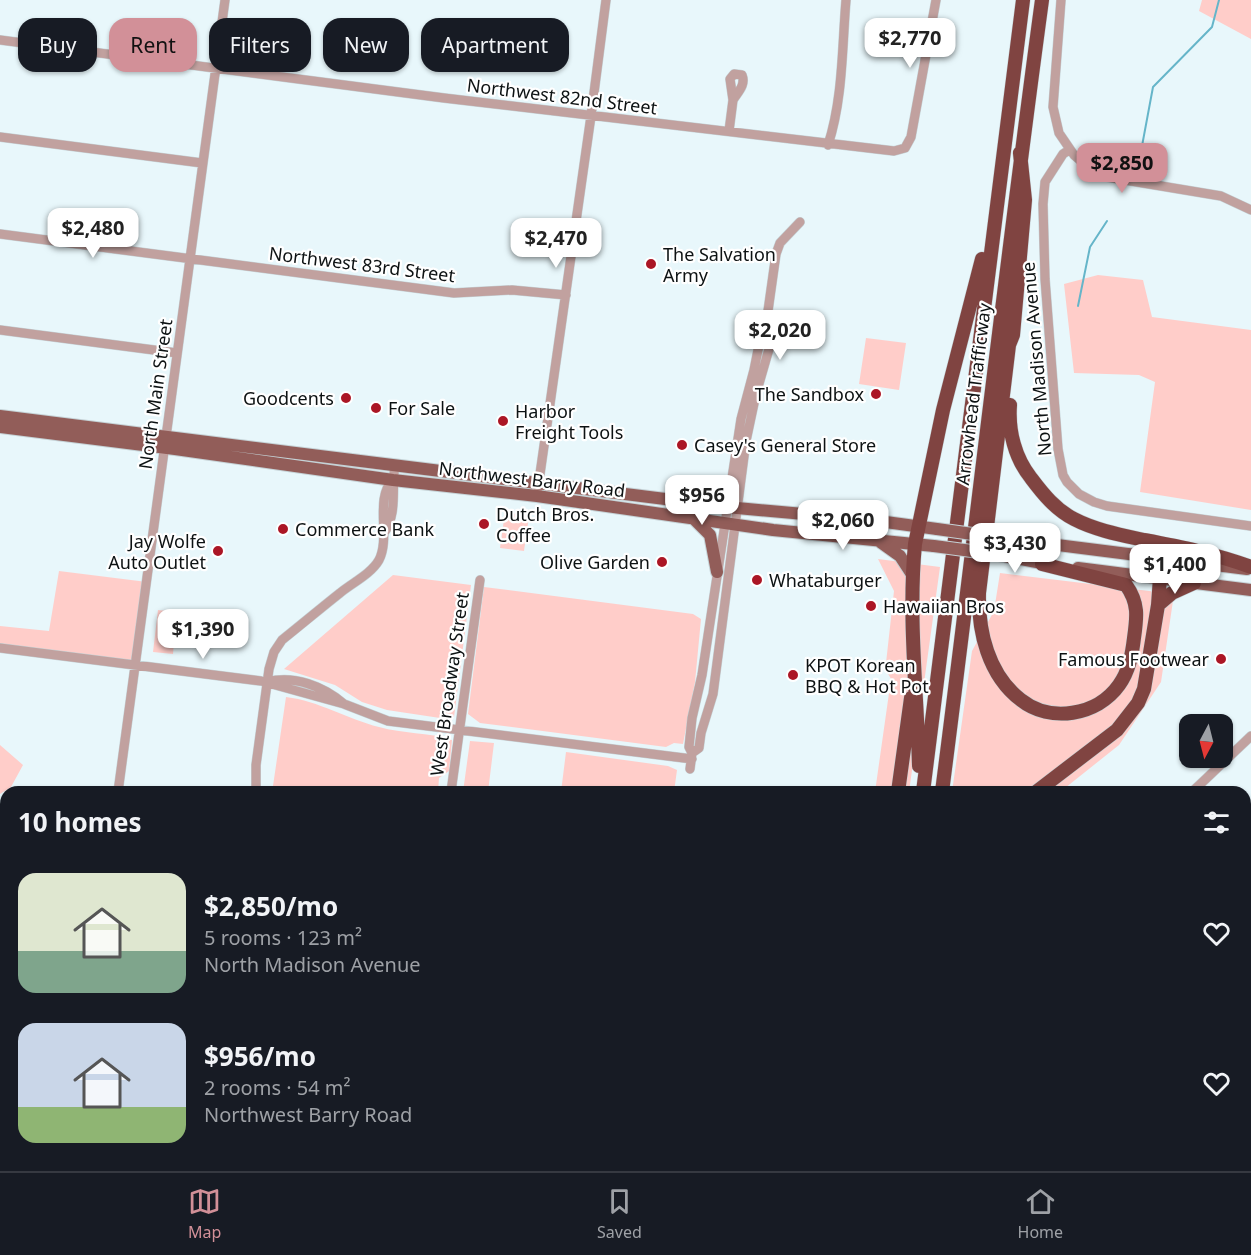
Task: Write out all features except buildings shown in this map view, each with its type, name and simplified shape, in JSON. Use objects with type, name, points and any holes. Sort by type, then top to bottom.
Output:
[{"type":"highway","name":"Arrowhead Trafficway","points":[[923,786],[1023,0]]},
{"type":"highway","name":"Arrowhead Trafficway","points":[[943,786],[972,562],[1020,153],[1042,0]]},
{"type":"highway","points":[[1020,153],[1025,200],[1013,335],[1015,346],[1009,417],[1012,440],[1020,461],[1049,501],[1074,520],[1097,528],[1220,556],[1251,568]]},
{"type":"highway","points":[[922,786],[915,669],[913,576],[915,544],[943,410],[996,207]]},
{"type":"highway","points":[[1013,335],[1009,345],[979,592],[980,630],[992,663],[1000,677],[1020,700],[1046,712],[1060,714],[1086,710],[1109,696],[1130,665],[1136,604],[1126,585],[1042,564]]},
{"type":"highway","points":[[1044,786],[1117,730],[1138,703],[1147,676],[1158,605],[1160,578],[1151,558]]},
{"type":"highway","points":[[1158,605],[1172,593],[1194,583]]},
{"type":"highway","points":[[899,786],[915,669]]},
{"type":"main road","points":[[0,416],[166,442]]},
{"type":"main road","points":[[0,427],[166,442]]},
{"type":"main road","name":"Northwest Barry Road","points":[[166,442],[393,480],[538,490],[731,515],[871,520],[1151,558],[1251,568]]},
{"type":"main road","name":"Northwest Barry Road","points":[[166,442],[395,465],[658,513],[693,518],[731,515],[774,530],[934,546],[994,554],[1042,564],[1251,590]]},
{"type":"main road","points":[[658,513],[672,510],[731,515]]},
{"type":"main road","points":[[693,518],[710,535],[717,572]]},
{"type":"main road","points":[[875,539],[900,556],[913,576]]},
{"type":"street","name":"North Main Street","points":[[223,18],[225,0]]},
{"type":"street","points":[[538,490],[606,0]]},
{"type":"street","points":[[828,145],[837,106],[846,0]]},
{"type":"street","name":"Northwest 82nd Street","points":[[247,72],[828,145],[894,151],[905,148],[911,137],[936,0]]},
{"type":"street","points":[[1061,0],[1053,107],[1059,133],[1070,150],[1089,168],[1107,177],[1221,196],[1251,210]]},
{"type":"street","name":"Northwest 82nd Street","points":[[0,40],[209,67]]},
{"type":"street","name":"North Main Street","points":[[119,786],[215,72]]},
{"type":"street","points":[[729,131],[733,100]]},
{"type":"street","points":[[0,137],[202,163]]},
{"type":"street","name":"North Madison Avenue","points":[[1070,150],[1064,154],[1046,182],[1043,204],[1045,279],[1058,449],[1063,475],[1079,494],[1102,505],[1251,526]]},
{"type":"street","points":[[690,769],[692,756],[689,747],[690,737],[702,675],[717,572],[749,423],[769,349],[770,340],[765,330],[776,254],[780,243],[800,222]]},
{"type":"street","name":"Northwest 83rd Street","points":[[0,234],[454,293],[513,290],[566,295]]},
{"type":"street","points":[[0,330],[177,353]]},
{"type":"street","points":[[256,786],[256,765],[267,682],[274,652],[282,640],[358,581],[380,558],[387,486],[393,480],[395,465]]},
{"type":"street","points":[[692,756],[699,748],[701,733],[713,694],[725,611],[731,515]]},
{"type":"street","name":"West Broadway Street","points":[[452,786],[480,579]]},
{"type":"street","points":[[0,648],[267,682],[277,687],[344,704],[388,721],[692,756]]},
{"type":"street","points":[[1198,786],[1251,736]]},
{"type":"shaded area","points":[[1202,0],[1251,0],[1251,39],[1199,11]]},
{"type":"shaded area","points":[[1098,275],[1143,280],[1152,317],[1251,330],[1251,510],[1140,492],[1155,382],[1139,375],[1074,373],[1064,284]]},
{"type":"shaded area","points":[[866,338],[906,343],[899,390],[859,384]]},
{"type":"shaded area","points":[[505,512],[529,516],[524,551],[500,548]]},
{"type":"shaded area","points":[[878,559],[940,567],[910,786],[876,786],[891,679],[881,661],[886,663],[894,591]]},
{"type":"shaded area","points":[[59,571],[147,582],[135,664],[0,648],[0,626],[49,631]]},
{"type":"shaded area","points":[[1000,573],[1174,594],[1161,682],[1119,745],[1068,786],[953,786],[972,651],[994,611]]},
{"type":"shaded area","points":[[393,575],[471,585],[454,717],[440,718],[387,710],[362,702],[335,685],[284,669]]},
{"type":"shaded area","points":[[484,587],[693,614],[701,619],[695,682],[683,744],[674,743],[666,747],[480,723],[468,714]]},
{"type":"shaded area","points":[[158,610],[175,612],[173,654],[153,652]]},
{"type":"shaded area","points":[[286,697],[310,702],[379,727],[452,740],[449,771],[439,778],[438,786],[273,786]]},
{"type":"shaded area","points":[[470,741],[494,743],[489,786],[464,786]]},
{"type":"shaded area","points":[[0,745],[23,765],[12,786],[0,786]]},
{"type":"shaded area","points":[[566,752],[668,766],[677,770],[675,786],[562,786]]},
{"type":"waterway","points":[[1134,160],[1142,146],[1153,87],[1212,27],[1219,0]]},
{"type":"waterway","points":[[1078,306],[1090,247],[1107,221]]},
{"type":"place","name":"The Salvation Army","points":[[651,264]]},
{"type":"place","name":"The Sandbox","points":[[876,394]]},
{"type":"place","name":"Goodcents","points":[[346,398]]},
{"type":"place","name":"For Sale","points":[[376,408]]},
{"type":"place","name":"Harbor Freight Tools","points":[[503,421]]},
{"type":"place","name":"Casey's General Store","points":[[682,445]]},
{"type":"place","name":"Dutch Bros. Coffee","points":[[484,524]]},
{"type":"place","name":"Commerce Bank","points":[[283,529]]},
{"type":"place","name":"Jay Wolfe Auto Outlet","points":[[218,551]]},
{"type":"place","name":"Olive Garden","points":[[662,562]]},
{"type":"place","name":"Whataburger","points":[[757,580]]},
{"type":"place","name":"Hawaiian Bros","points":[[871,606]]},
{"type":"place","name":"Famous Footwear","points":[[1221,659]]},
{"type":"place","name":"KPOT Korean BBQ & Hot Pot","points":[[793,675]]}]
